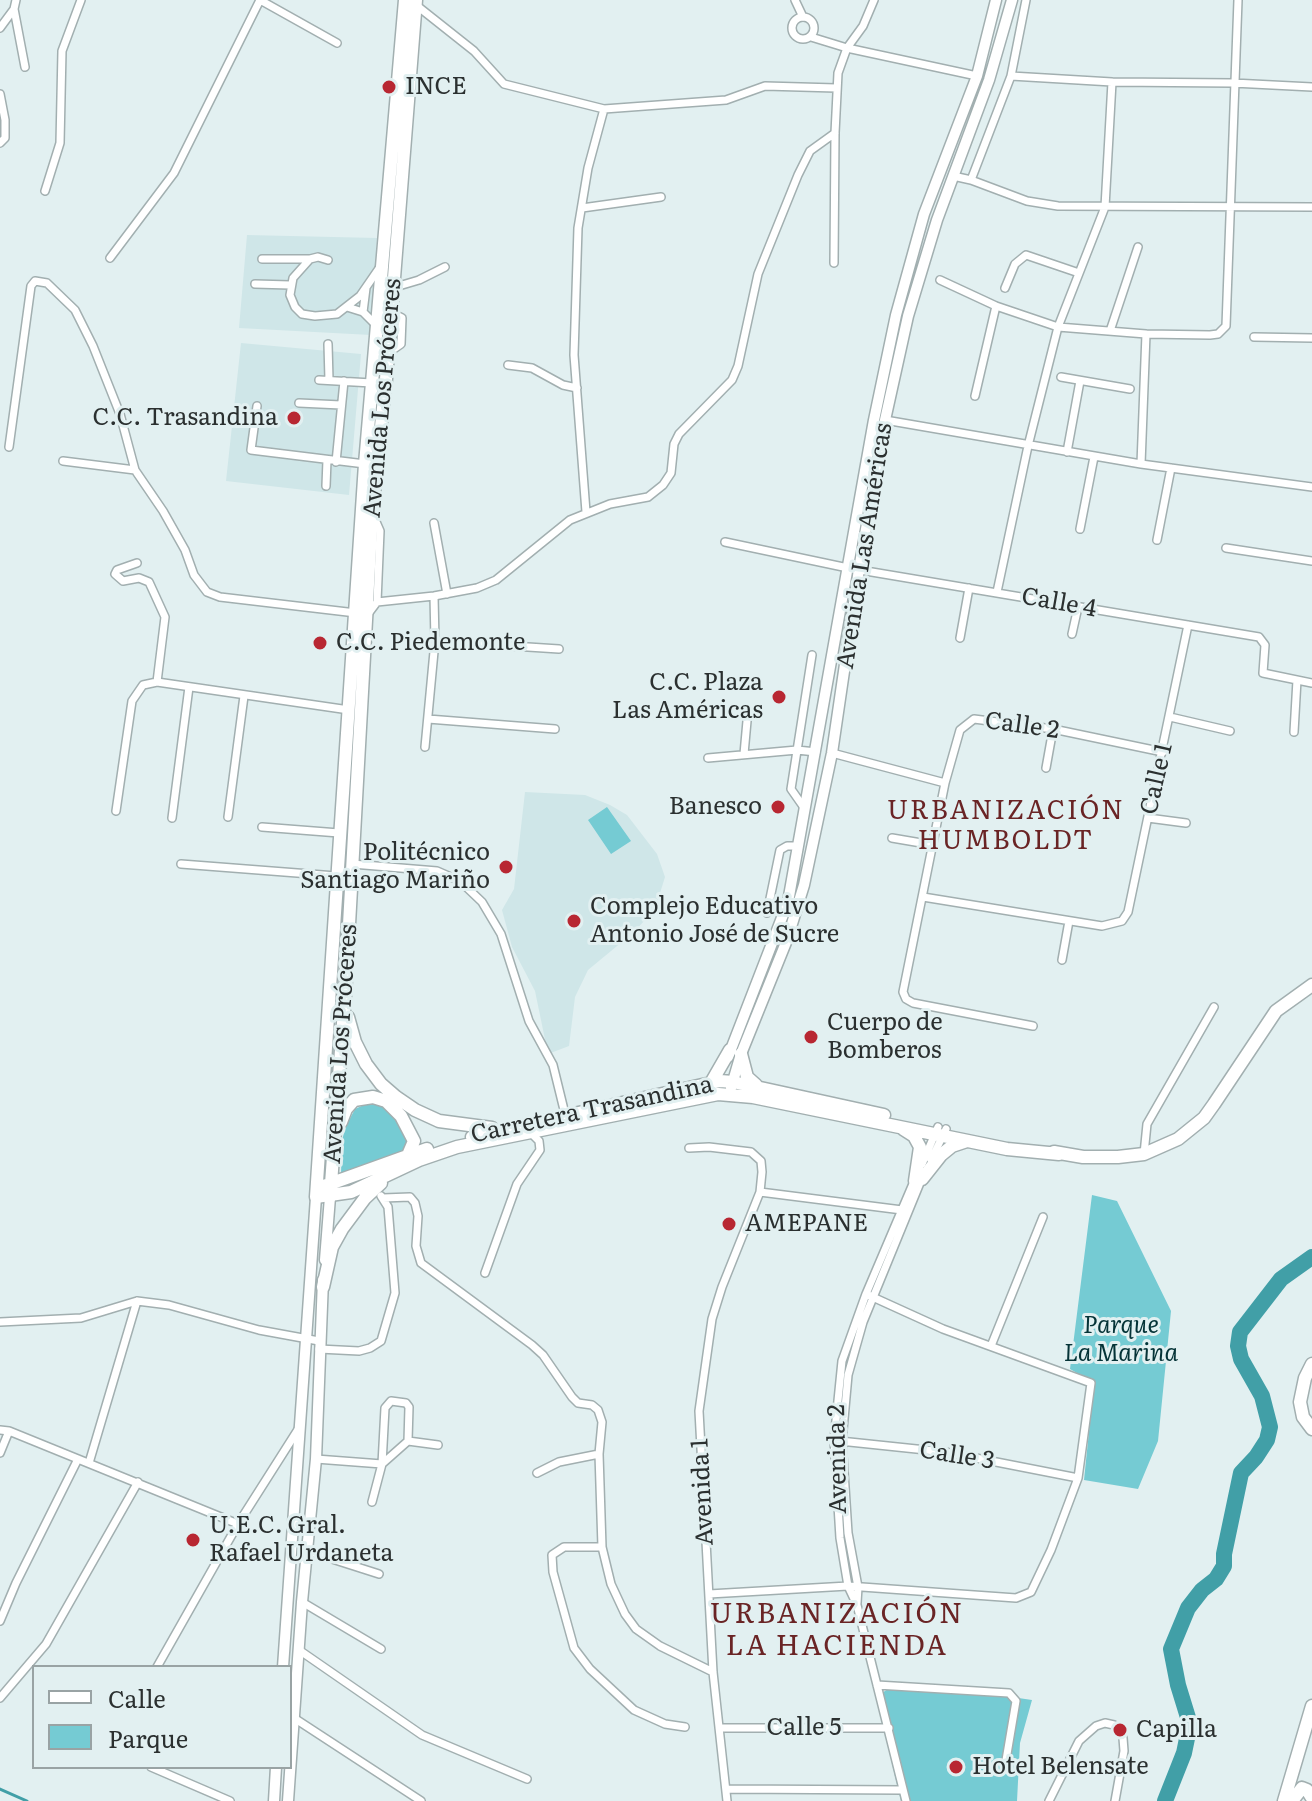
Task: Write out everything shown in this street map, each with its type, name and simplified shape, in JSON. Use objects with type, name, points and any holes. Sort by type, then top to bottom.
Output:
[{"type":"highway","name":"Avenida Los Próceres","points":[[323,1191],[335,1140],[345,996],[362,614],[365,464],[412,2]]},
{"type":"highway","name":"Avenida Los Próceres","points":[[323,1191],[339,833],[349,710],[362,614],[388,353],[412,2]]},
{"type":"highway","name":"Carretera Trasandina","points":[[722,1087],[897,1125],[941,1131],[1007,1149],[1083,1157],[1144,1154],[1178,1139],[1204,1118],[1276,1011],[1312,985]]},
{"type":"highway","points":[[345,996],[349,1026],[355,1042],[381,1084],[415,1110],[439,1121],[503,1129]]},
{"type":"highway","points":[[722,1087],[736,1052]]},
{"type":"highway","points":[[736,1052],[747,1077],[758,1087]]},
{"type":"highway","name":"Carretera Trasandina","points":[[323,1191],[408,1155],[503,1129],[566,1121],[722,1087],[758,1087],[941,1131],[1059,1154]]},
{"type":"highway","points":[[335,1140],[346,1109],[354,1100],[373,1097],[386,1101],[401,1116],[414,1141],[408,1155]]},
{"type":"highway","name":"Carretera Trasandina","points":[[323,1191],[358,1189],[396,1170],[457,1147],[531,1133],[566,1121]]},
{"type":"highway","points":[[897,1125],[918,1141],[918,1180]]},
{"type":"highway","points":[[918,1180],[952,1146],[968,1140]]},
{"type":"highway","points":[[323,1287],[332,1247],[354,1211],[378,1194],[396,1170]]},
{"type":"highway","points":[[1310,1426],[1300,1397],[1312,1364]]},
{"type":"highway","points":[[1306,1726],[1312,1697]]},
{"type":"highway","points":[[1284,1801],[1312,1706]]},
{"type":"highway","points":[[1292,1801],[1302,1788],[1312,1798]]},
{"type":"street","points":[[45,191],[60,143],[62,51],[81,0]]},
{"type":"street","points":[[110,258],[174,173],[260,0],[337,43]]},
{"type":"street","points":[[795,0],[803,17]]},
{"type":"street","points":[[834,263],[836,88],[841,60],[863,26],[874,0]]},
{"type":"street","name":"Avenida Las Américas","points":[[722,1087],[796,915],[832,753],[853,568],[896,315],[924,214],[977,76],[996,0]]},
{"type":"street","name":"Avenida Las Américas","points":[[736,1052],[785,912],[827,688],[908,316],[926,251],[989,80],[1012,0]]},
{"type":"street","points":[[971,180],[1011,76],[1026,0]]},
{"type":"street","points":[[940,280],[996,306],[1058,327],[1146,334],[1218,334],[1226,326],[1238,0]]},
{"type":"street","points":[[412,2],[474,51],[504,84],[604,109],[726,100],[765,86],[836,88]]},
{"type":"street","points":[[0,28],[15,4]]},
{"type":"street","points":[[15,4],[25,67]]},
{"type":"street","points":[[811,37],[815,26],[810,19],[803,17],[793,23],[793,34],[799,39],[811,37],[847,48],[977,76]]},
{"type":"street","points":[[1011,76],[1312,87]]},
{"type":"street","points":[[997,592],[1028,446],[1058,327],[1105,207],[1112,82]]},
{"type":"street","points":[[0,94],[5,120],[5,138],[0,143]]},
{"type":"street","points":[[586,512],[574,355],[578,228],[588,168],[604,109]]},
{"type":"street","points":[[9,447],[28,296],[35,281],[47,283],[75,310],[120,414],[135,470],[163,511],[185,550],[194,575],[207,592],[220,597],[362,614],[377,602],[477,588],[512,570],[560,527],[586,512],[648,497],[663,485],[671,473],[674,444],[679,434],[732,380],[738,366],[758,274],[798,175],[810,151],[835,133]]},
{"type":"street","points":[[953,176],[1027,201],[1058,206],[1312,207]]},
{"type":"street","points":[[582,208],[661,197]]},
{"type":"street","points":[[1110,331],[1138,247]]},
{"type":"street","points":[[1005,288],[1015,264],[1026,255],[1079,273]]},
{"type":"street","points":[[262,259],[318,257],[328,260]]},
{"type":"street","points":[[310,259],[297,271],[290,285],[293,303],[302,314],[327,316],[347,307],[384,262]]},
{"type":"street","points":[[392,288],[419,280],[445,267]]},
{"type":"street","points":[[255,284],[290,285]]},
{"type":"street","points":[[363,312],[367,286]]},
{"type":"street","points":[[975,396],[996,306]]},
{"type":"street","points":[[347,307],[363,312],[377,326]]},
{"type":"street","points":[[1141,464],[1146,334]]},
{"type":"street","points":[[1254,337],[1312,338]]},
{"type":"street","points":[[328,344],[329,380]]},
{"type":"street","points":[[508,365],[532,368],[563,385],[577,388]]},
{"type":"street","points":[[1061,377],[1130,389]]},
{"type":"street","points":[[319,380],[372,383]]},
{"type":"street","points":[[336,462],[344,381]]},
{"type":"street","points":[[1067,452],[1080,381]]},
{"type":"street","points":[[299,403],[341,405]]},
{"type":"street","points":[[257,406],[251,450],[365,464]]},
{"type":"street","points":[[885,420],[1094,457],[1312,487]]},
{"type":"street","points":[[1080,529],[1094,457]]},
{"type":"street","points":[[326,486],[327,460]]},
{"type":"street","points":[[63,461],[135,470]]},
{"type":"street","points":[[1157,540],[1171,468]]},
{"type":"street","points":[[372,513],[380,531],[377,602]]},
{"type":"street","points":[[434,523],[447,594]]},
{"type":"street","name":"Calle 4","points":[[725,542],[853,568],[1259,637],[1265,645],[1263,673],[1297,680]]},
{"type":"street","points":[[1226,548],[1312,561]]},
{"type":"street","points":[[137,563],[117,570],[116,577],[123,581],[139,578],[149,582],[165,617],[157,682]]},
{"type":"street","points":[[960,638],[969,588]]},
{"type":"street","points":[[425,747],[435,641],[434,596]]},
{"type":"street","points":[[1072,634],[1078,607]]},
{"type":"street","name":"Calle 1","points":[[923,897],[1102,926],[1122,921],[1128,912],[1188,625]]},
{"type":"street","points":[[435,641],[559,649]]},
{"type":"street","points":[[805,809],[791,789],[812,655]]},
{"type":"street","points":[[1294,732],[1297,680],[1312,683]]},
{"type":"street","points":[[116,811],[132,701],[143,685],[157,682],[349,710]]},
{"type":"street","points":[[172,818],[189,687]]},
{"type":"street","points":[[808,689],[827,688]]},
{"type":"street","points":[[228,817],[244,696]]},
{"type":"street","points":[[1170,717],[1230,731]]},
{"type":"street","points":[[428,719],[555,729]]},
{"type":"street","name":"Calle 2","points":[[1033,1026],[913,1003],[906,999],[903,992],[945,783],[960,730],[974,719],[1053,729],[1163,752]]},
{"type":"street","points":[[744,754],[747,721]]},
{"type":"street","points":[[1046,768],[1053,729]]},
{"type":"street","points":[[708,758],[797,750],[816,752]]},
{"type":"street","points":[[832,753],[945,783]]},
{"type":"street","points":[[1148,818],[1186,823]]},
{"type":"street","points":[[262,827],[339,833]]},
{"type":"street","points":[[892,838],[933,845]]},
{"type":"street","points":[[767,913],[780,850],[797,846]]},
{"type":"street","points":[[181,864],[336,876]]},
{"type":"street","points":[[352,864],[437,871],[460,881],[482,902],[501,934],[529,1021],[553,1065],[566,1121]]},
{"type":"street","points":[[1062,960],[1069,921]]},
{"type":"street","points":[[1144,1154],[1147,1124],[1214,1007]]},
{"type":"street","points":[[870,1295],[941,1131]]},
{"type":"street","points":[[485,1273],[517,1184],[540,1150],[539,1141],[531,1133]]},
{"type":"street","points":[[689,1148],[751,1152],[761,1161],[760,1192],[902,1210]]},
{"type":"street","points":[[857,1605],[858,1587],[848,1533],[838,1441],[854,1348],[870,1295],[902,1210],[918,1180]]},
{"type":"street","name":"Avenida Los Próceres","points":[[292,1746],[316,1459],[323,1287],[323,1191]]},
{"type":"street","name":"Avenida Los Próceres","points":[[283,1665],[306,1340],[323,1191]]},
{"type":"street","name":"Avenida 1","points":[[727,1801],[713,1672],[699,1411],[701,1379],[712,1319],[760,1192]]},
{"type":"street","points":[[378,1194],[410,1197],[418,1216],[416,1246],[421,1263],[532,1345],[543,1355],[578,1403],[592,1405],[598,1410],[602,1422],[599,1454],[602,1547],[611,1584],[636,1629],[660,1646],[713,1672]]},
{"type":"street","points":[[0,1322],[81,1318],[137,1301],[169,1305],[319,1345],[359,1351],[370,1348],[381,1341],[395,1293],[388,1207],[378,1194]]},
{"type":"street","points":[[991,1346],[1043,1217]]},
{"type":"street","points":[[709,1594],[848,1586],[1016,1598],[1031,1592],[1051,1550],[1078,1478],[1091,1386],[1089,1381],[943,1329],[870,1295]]},
{"type":"street","points":[[89,1463],[137,1301]]},
{"type":"street","points":[[316,1459],[382,1464],[408,1441],[409,1407],[406,1403],[387,1403],[382,1464],[372,1502]]},
{"type":"street","points":[[158,1665],[238,1524],[302,1423]]},
{"type":"street","points":[[0,1430],[238,1524]]},
{"type":"street","points":[[0,1453],[9,1431]]},
{"type":"street","points":[[408,1441],[438,1445]]},
{"type":"street","name":"Calle 3","points":[[838,1441],[945,1452],[1078,1478]]},
{"type":"street","name":"Avenida 2","points":[[838,1441],[840,1538],[848,1586],[857,1605],[906,1801]]},
{"type":"street","points":[[537,1473],[559,1462],[599,1454]]},
{"type":"street","points":[[0,1621],[78,1459]]},
{"type":"street","points":[[0,1698],[46,1644],[138,1482]]},
{"type":"street","points":[[602,1547],[564,1547],[552,1555],[553,1572],[574,1648],[590,1669],[634,1710],[665,1724],[685,1727]]},
{"type":"street","points":[[307,1551],[379,1574]]},
{"type":"street","points":[[302,1602],[381,1649]]},
{"type":"street","points":[[299,1650],[422,1735],[527,1779]]},
{"type":"street","points":[[877,1685],[1009,1693],[1016,1701],[1006,1760]]},
{"type":"street","points":[[294,1718],[421,1801]]},
{"type":"street","points":[[1049,1801],[1079,1741],[1096,1726],[1105,1723],[1114,1725],[1123,1738],[1124,1751],[1115,1801]]},
{"type":"street","name":"Calle 5","points":[[719,1728],[889,1728]]},
{"type":"street","points":[[156,1769],[230,1801]]},
{"type":"street","points":[[274,1801],[276,1769]]},
{"type":"street","name":"Avenida Los Próceres","points":[[288,1801],[290,1769]]},
{"type":"street","points":[[727,1789],[903,1790]]},
{"type":"shaded area","points":[[247,235],[377,238],[371,335],[239,328]]},
{"type":"shaded area","name":"C.C. Trasandina","points":[[241,343],[361,354],[349,495],[226,481]]},
{"type":"shaded area","name":"Complejo Educativo Antonio José de Sucre","points":[[525,792],[585,795],[627,815],[657,854],[665,877],[655,909],[634,932],[588,970],[575,997],[569,1046],[548,1054],[535,991],[512,947],[502,910],[514,889]]},
{"type":"green space","points":[[607,807],[631,841],[611,854],[588,820]]},
{"type":"green space","points":[[368,1103],[382,1104],[391,1110],[409,1139],[404,1153],[341,1174],[342,1140],[346,1126],[355,1109]]},
{"type":"green space","name":"Parque La Marina","points":[[1092,1195],[1117,1201],[1171,1311],[1158,1441],[1138,1489],[1084,1480],[1094,1383],[1070,1369]]},
{"type":"green space","name":"Hotel Belensate","points":[[888,1689],[1032,1700],[1020,1743],[1017,1801],[901,1801],[876,1697]]},
{"type":"waterway","points":[[1165,1801],[1184,1753],[1190,1724],[1171,1649],[1188,1608],[1224,1566],[1241,1473],[1267,1440],[1270,1427],[1262,1396],[1241,1359],[1238,1346],[1240,1332],[1281,1279],[1312,1257]]},
{"type":"waterway","points":[[0,1789],[27,1801]]},
{"type":"place","name":"INCE","points":[[389,87]]},
{"type":"place","name":"C.C. Trasandina","points":[[294,418]]},
{"type":"place","name":"C.C. Piedemonte","points":[[320,643]]},
{"type":"place","name":"C.C. Plaza Las Américas","points":[[779,697]]},
{"type":"place","name":"Banesco","points":[[778,807]]},
{"type":"place","name":"Politécnico Santiago Mariño","points":[[506,867]]},
{"type":"place","name":"Complejo Educativo Antonio José de Sucre","points":[[574,921]]},
{"type":"place","name":"Cuerpo de Bomberos","points":[[811,1037]]},
{"type":"place","name":"AMEPANE","points":[[729,1224]]},
{"type":"place","name":"U.E.C. Gral. Rafael Urdaneta","points":[[193,1540]]},
{"type":"place","name":"Capilla","points":[[1120,1730]]},
{"type":"place","name":"Hotel Belensate","points":[[956,1767]]},
{"type":"district","name":"URBANIZACIÓN HUMBOLDT","points":[[1006,826]]},
{"type":"district","name":"URBANIZACIÓN LA HACIENDA","points":[[837,1631]]}]
